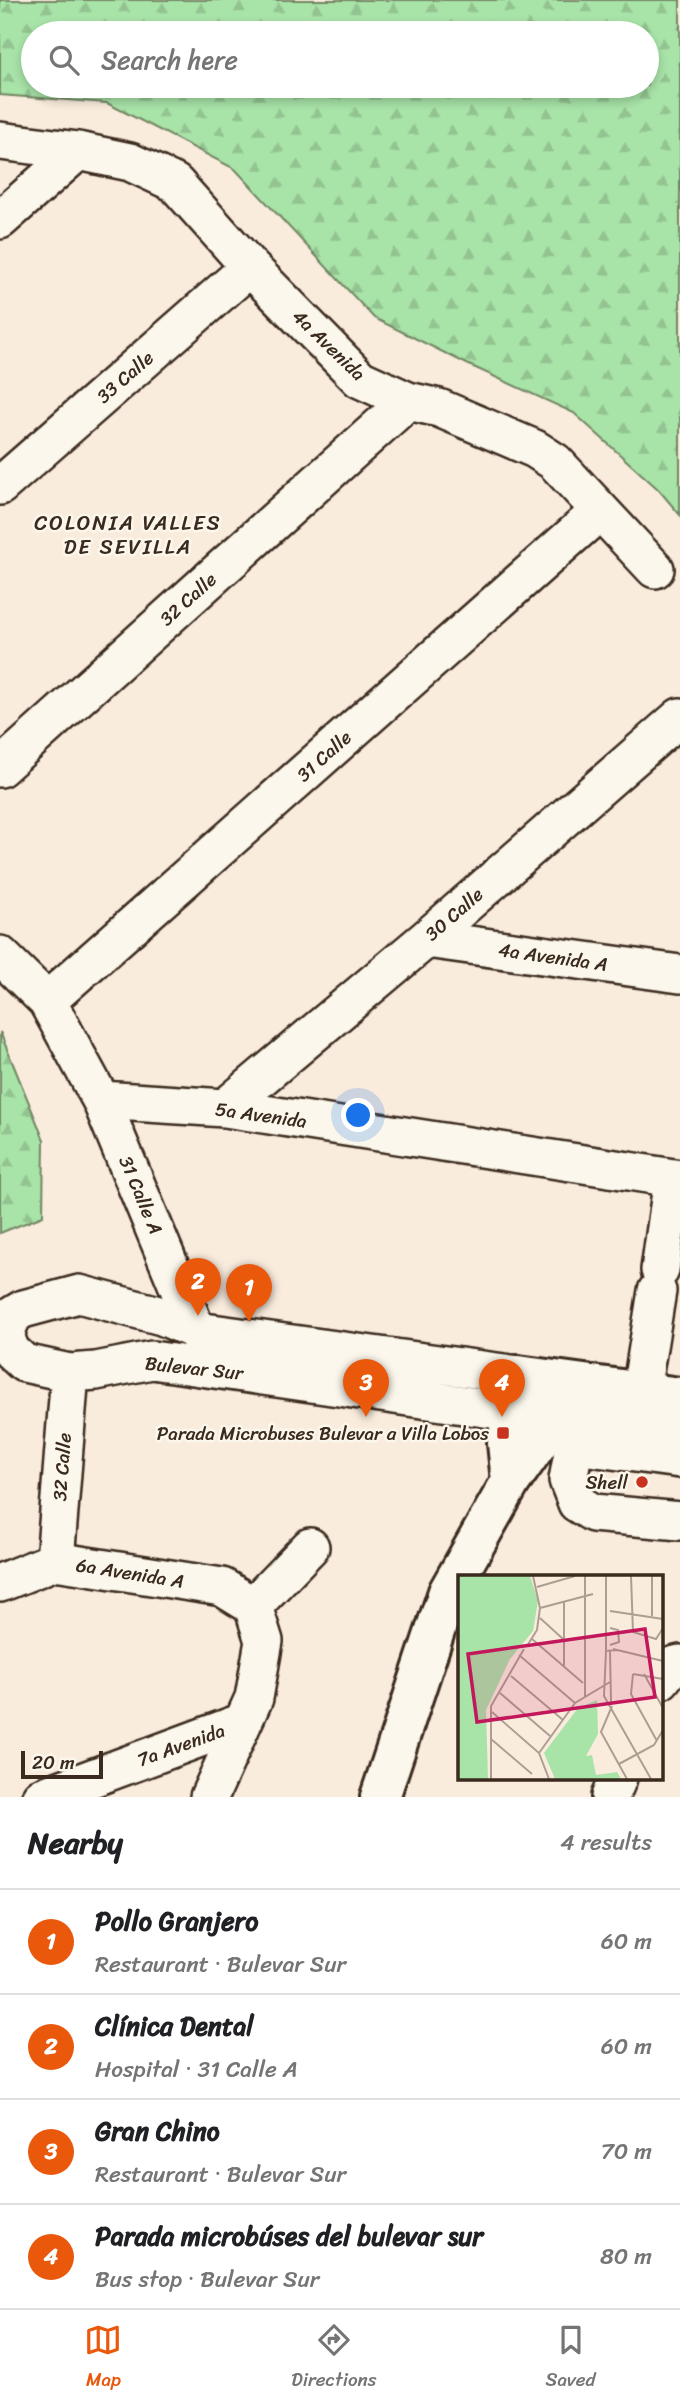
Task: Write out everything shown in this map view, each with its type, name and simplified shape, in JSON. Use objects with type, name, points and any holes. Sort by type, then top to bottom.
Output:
[{"type":"main road","name":"Bulevar Sur","points":[[567,1416],[641,1391],[680,1397]]},
{"type":"main road","name":"Bulevar Sur","points":[[515,1393],[567,1416],[680,1435]]},
{"type":"main road","points":[[511,1481],[507,1443],[515,1393]]},
{"type":"main road","points":[[380,1797],[448,1592],[511,1481],[540,1440],[567,1416]]},
{"type":"street","name":"4a Avenida","points":[[0,141],[78,151],[130,162],[175,183],[250,267],[360,379],[408,401],[439,408],[535,449],[555,462],[655,569]]},
{"type":"street","points":[[0,220],[78,151]]},
{"type":"street","name":"33 Calle","points":[[0,486],[250,267]]},
{"type":"street","name":"32 Calle","points":[[0,768],[408,401]]},
{"type":"street","name":"31 Calle","points":[[47,1001],[600,511]]},
{"type":"street","name":"30 Calle","points":[[225,1108],[426,939],[680,717]]},
{"type":"street","name":"4a Avenida A","points":[[426,939],[680,974]]},
{"type":"street","points":[[0,955],[47,1001],[101,1100]]},
{"type":"street","name":"5a Avenida","points":[[101,1100],[225,1108],[676,1179]]},
{"type":"street","name":"31 Calle A","points":[[101,1100],[197,1331],[210,1369]]},
{"type":"street","points":[[641,1391],[676,1179]]},
{"type":"street","name":"Bulevar Sur","points":[[79,1294],[162,1316],[197,1331],[515,1393],[210,1369],[152,1360],[85,1373],[70,1373],[24,1363],[6,1353],[6,1331],[13,1315],[38,1304],[79,1294]]},
{"type":"street","name":"32 Calle","points":[[55,1562],[70,1373]]},
{"type":"street","points":[[680,1459],[567,1416],[568,1480],[577,1503],[593,1513],[680,1521]]},
{"type":"street","points":[[209,1797],[249,1710],[264,1641],[253,1606],[310,1547]]},
{"type":"street","name":"6a Avenida A","points":[[0,1583],[55,1562],[222,1587],[253,1606]]},
{"type":"street","name":"7a Avenida","points":[[41,1797],[249,1710]]},
{"type":"street","points":[[610,1797],[617,1780]]},
{"type":"green space","points":[[0,0],[680,0],[680,515],[658,489],[574,413],[374,318],[235,169],[107,103],[40,98],[659,98],[659,21],[21,21],[21,97],[0,95]]},
{"type":"green space","points":[[0,1032],[44,1140],[43,1216],[0,1233]]},
{"type":"place","name":"Clínica Dental","points":[[198,1316]]},
{"type":"place","name":"Pollo Granjero","points":[[249,1322]]},
{"type":"place","name":"Gran Chino","points":[[366,1417]]},
{"type":"place","name":"Parada microbúses del bulevar sur","points":[[502,1417]]},
{"type":"place","name":"Parada Microbuses Bulevar a Villa Lobos","points":[[503,1433]]},
{"type":"place","name":"Shell","points":[[642,1482]]},
{"type":"district","name":"COLONIA VALLES DE SEVILLA","points":[[128,535]]}]
